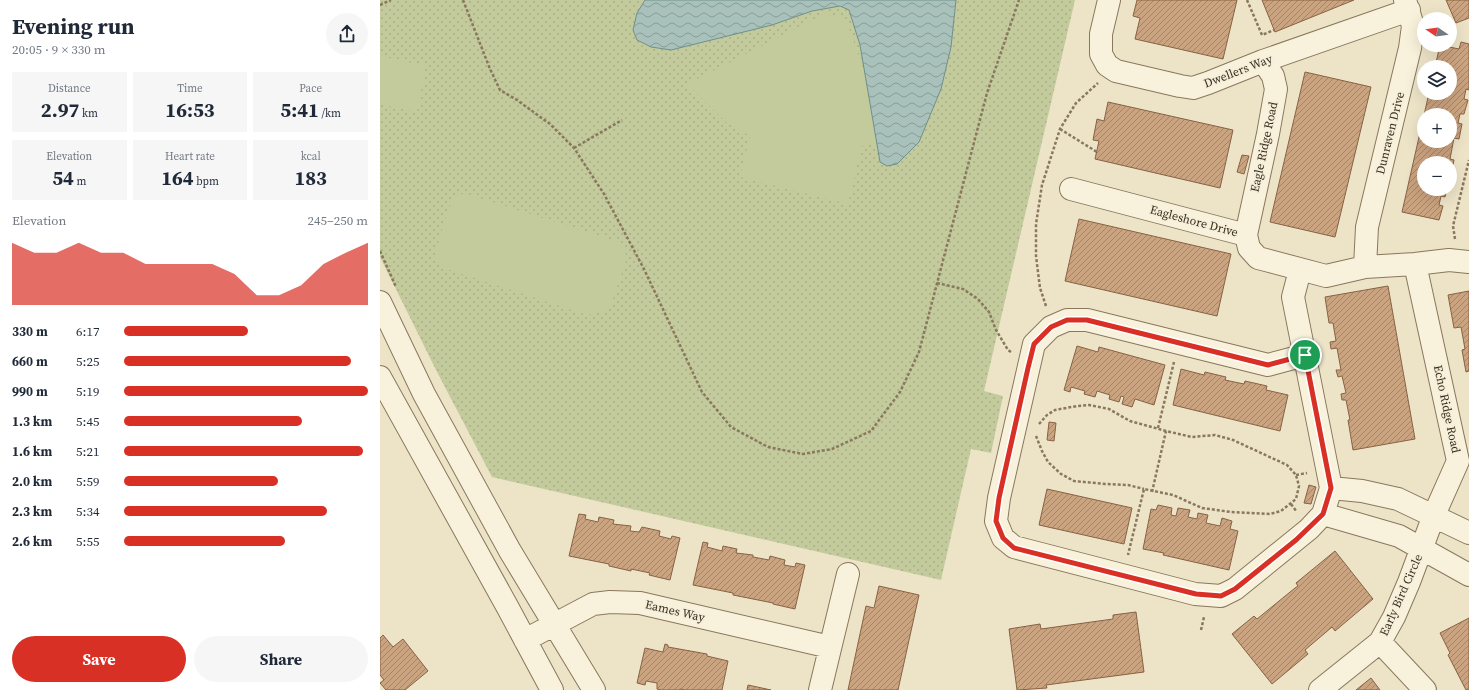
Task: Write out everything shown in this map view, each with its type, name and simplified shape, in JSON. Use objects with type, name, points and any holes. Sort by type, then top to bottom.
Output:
[{"type":"street","name":"Dwellers Way","points":[[1109,0],[1101,34],[1101,54],[1107,65],[1116,71],[1193,88],[1208,84],[1407,5]]},
{"type":"street","name":"Dunraven Drive","points":[[1365,268],[1367,227],[1410,48],[1413,26],[1407,5]]},
{"type":"street","name":"Eagle Ridge Road","points":[[1246,235],[1268,134],[1276,89],[1273,76],[1263,61]]},
{"type":"street","name":"Eagleshore Drive","points":[[1071,189],[1246,235],[1250,248],[1258,258],[1326,276],[1365,268],[1448,260],[1469,262]]},
{"type":"street","name":"Echo Ridge Road","points":[[1415,264],[1458,461],[1434,515],[1422,548]]},
{"type":"street","points":[[1300,270],[1293,297],[1305,355],[1329,479],[1323,514],[1305,532],[1235,589],[1221,596],[1196,594],[1014,548],[1003,538],[996,521],[999,498],[1034,344],[1051,327],[1067,320],[1087,320],[1268,365],[1305,355]]},
{"type":"street","points":[[380,302],[424,394],[510,550],[594,690]]},
{"type":"street","points":[[380,377],[552,690]]},
{"type":"street","points":[[1329,479],[1362,491],[1398,499],[1469,533]]},
{"type":"street","points":[[1323,514],[1400,536],[1469,576]]},
{"type":"street","name":"Early Bird Circle","points":[[1320,690],[1380,642],[1403,596],[1422,548]]},
{"type":"street","points":[[820,690],[848,574]]},
{"type":"street","name":"Eames Way","points":[[525,640],[593,604],[610,602],[640,602],[830,647]]},
{"type":"street","name":"Early Bird Circle","points":[[1380,642],[1425,690]]},
{"type":"path","points":[[380,6],[392,0]]},
{"type":"path","points":[[463,0],[490,70],[500,90],[518,100],[550,124],[574,148],[604,194],[640,262],[702,392],[731,427],[768,447],[803,454],[832,449],[871,431],[900,392],[919,352],[987,94],[1019,0]]},
{"type":"path","points":[[1247,0],[1262,35],[1274,30]]},
{"type":"path","points":[[574,148],[622,120]]},
{"type":"path","points":[[1060,129],[1097,152]]},
{"type":"path","points":[[1455,241],[1453,226],[1469,160]]},
{"type":"path","points":[[938,283],[963,289],[978,299],[989,312],[996,330],[1008,350],[1014,354]]},
{"type":"path","points":[[1158,428],[1175,360]]},
{"type":"path","points":[[1036,433],[1036,437],[1048,462],[1061,474],[1074,481],[1105,484],[1128,484],[1152,492],[1174,495],[1202,508],[1230,512],[1270,514],[1281,511],[1296,500],[1299,486],[1296,475],[1287,465],[1233,440],[1215,435],[1192,437],[1166,431],[1130,421],[1109,409],[1089,405],[1055,410],[1041,420],[1037,427]]},
{"type":"path","points":[[1152,492],[1166,431]]},
{"type":"path","points":[[1296,475],[1311,472],[1329,479]]},
{"type":"path","points":[[1123,575],[1144,489]]},
{"type":"green space","points":[[380,0],[1075,0],[984,391],[1003,396],[991,453],[971,449],[941,580],[492,477],[436,370],[380,257]]},
{"type":"green space","points":[[826,13],[846,19],[888,140],[862,146],[848,204],[740,177],[750,136],[727,123],[687,84]]},
{"type":"green space","points":[[380,56],[426,66],[417,112],[380,104]]},
{"type":"green space","points":[[464,193],[615,241],[624,249],[627,258],[611,305],[604,311],[587,315],[444,268],[437,260],[436,250],[449,207],[457,197]]},
{"type":"water","points":[[645,0],[956,0],[951,47],[941,89],[919,142],[897,164],[887,166],[880,162],[860,45],[849,10],[840,6],[812,11],[772,25],[671,50],[651,47],[637,40],[633,30],[637,13]]},
{"type":"building","points":[[1137,0],[1237,0],[1223,59],[1135,39],[1140,18],[1133,16]]},
{"type":"building","points":[[1262,0],[1354,0],[1275,32]]},
{"type":"building","points":[[1446,0],[1469,0],[1469,18],[1457,23],[1457,12],[1451,12]]},
{"type":"building","points":[[1461,42],[1469,44],[1469,90],[1466,89],[1464,99],[1468,100],[1464,114],[1460,114],[1458,123],[1462,124],[1459,139],[1457,139],[1457,108],[1426,108],[1427,100],[1457,100],[1457,60],[1437,60],[1438,52],[1457,52],[1457,49],[1459,49]]},
{"type":"building","points":[[1305,72],[1371,87],[1335,237],[1270,222]]},
{"type":"building","points":[[1108,102],[1233,130],[1220,188],[1095,159],[1099,141],[1093,140],[1097,119],[1104,121]]},
{"type":"building","points":[[1417,146],[1417,148],[1452,148],[1451,156],[1417,156],[1417,196],[1441,196],[1439,205],[1443,206],[1439,220],[1402,212]]},
{"type":"building","points":[[1242,155],[1249,156],[1244,174],[1237,172]]},
{"type":"building","points":[[1079,219],[1231,254],[1217,316],[1065,281]]},
{"type":"building","points":[[1388,286],[1415,439],[1353,450],[1346,400],[1342,400],[1341,394],[1346,393],[1342,376],[1338,377],[1336,370],[1341,370],[1337,348],[1331,349],[1330,342],[1336,341],[1333,323],[1329,323],[1325,297]]},
{"type":"building","points":[[1469,291],[1469,371],[1466,372],[1462,350],[1465,349],[1461,327],[1454,328],[1448,295]]},
{"type":"building","points":[[1077,346],[1098,352],[1099,347],[1165,365],[1154,405],[1135,399],[1132,407],[1122,404],[1124,397],[1121,396],[1119,402],[1109,399],[1110,395],[1097,391],[1095,397],[1084,394],[1085,391],[1071,387],[1070,392],[1064,390]]},
{"type":"building","points":[[1181,369],[1204,375],[1205,372],[1226,377],[1225,380],[1244,384],[1245,381],[1267,386],[1266,390],[1288,395],[1280,431],[1173,405]]},
{"type":"building","points":[[1049,422],[1056,423],[1054,441],[1047,440]]},
{"type":"building","points":[[1309,485],[1316,487],[1311,504],[1304,503]]},
{"type":"building","points":[[1047,489],[1132,508],[1124,544],[1039,525]]},
{"type":"building","points":[[1158,505],[1172,508],[1171,515],[1176,516],[1178,508],[1190,510],[1188,517],[1197,519],[1198,513],[1208,515],[1206,523],[1220,526],[1222,518],[1232,521],[1230,529],[1238,531],[1229,570],[1143,549],[1151,509],[1156,510]]},
{"type":"building","points":[[579,514],[586,515],[585,519],[598,522],[599,517],[614,520],[613,524],[631,526],[630,531],[639,532],[642,527],[660,531],[659,536],[671,539],[672,536],[680,538],[670,580],[649,575],[650,573],[631,569],[631,571],[609,566],[609,564],[569,556]]},
{"type":"building","points":[[703,542],[708,543],[707,547],[722,551],[723,546],[737,549],[736,553],[753,555],[753,557],[769,560],[770,556],[785,560],[784,565],[795,567],[796,563],[805,565],[795,609],[733,595],[733,593],[693,585]]},
{"type":"building","points":[[1335,551],[1373,599],[1335,631],[1332,627],[1305,650],[1308,654],[1272,684],[1232,634],[1254,616],[1257,619],[1298,586],[1296,583]]},
{"type":"building","points":[[879,586],[919,595],[898,690],[848,690],[866,606],[874,608]]},
{"type":"building","points":[[1136,612],[1144,672],[1046,685],[1047,688],[1017,690],[1009,629],[1040,624],[1041,629],[1113,619],[1113,615]]},
{"type":"building","points":[[1469,618],[1469,690],[1466,690],[1448,655],[1450,653],[1440,633]]},
{"type":"building","points":[[383,635],[393,647],[403,639],[428,671],[405,690],[386,690],[380,683],[384,680],[380,675],[380,638]]},
{"type":"building","points":[[665,644],[668,645],[668,647],[707,654],[707,656],[728,661],[722,690],[661,690],[657,689],[657,683],[646,681],[645,685],[637,683],[645,648],[663,652]]},
{"type":"building","points":[[1371,678],[1380,690],[1356,690]]},
{"type":"building","points":[[748,685],[771,690],[747,690]]},
{"type":"route","points":[[1067,320],[1087,320],[1268,365],[1305,355],[1331,488],[1323,514],[1309,529],[1235,589],[1221,596],[1196,594],[1014,548],[1003,538],[996,521],[999,498],[1028,368],[1034,344],[1051,327],[1067,320]]}]
